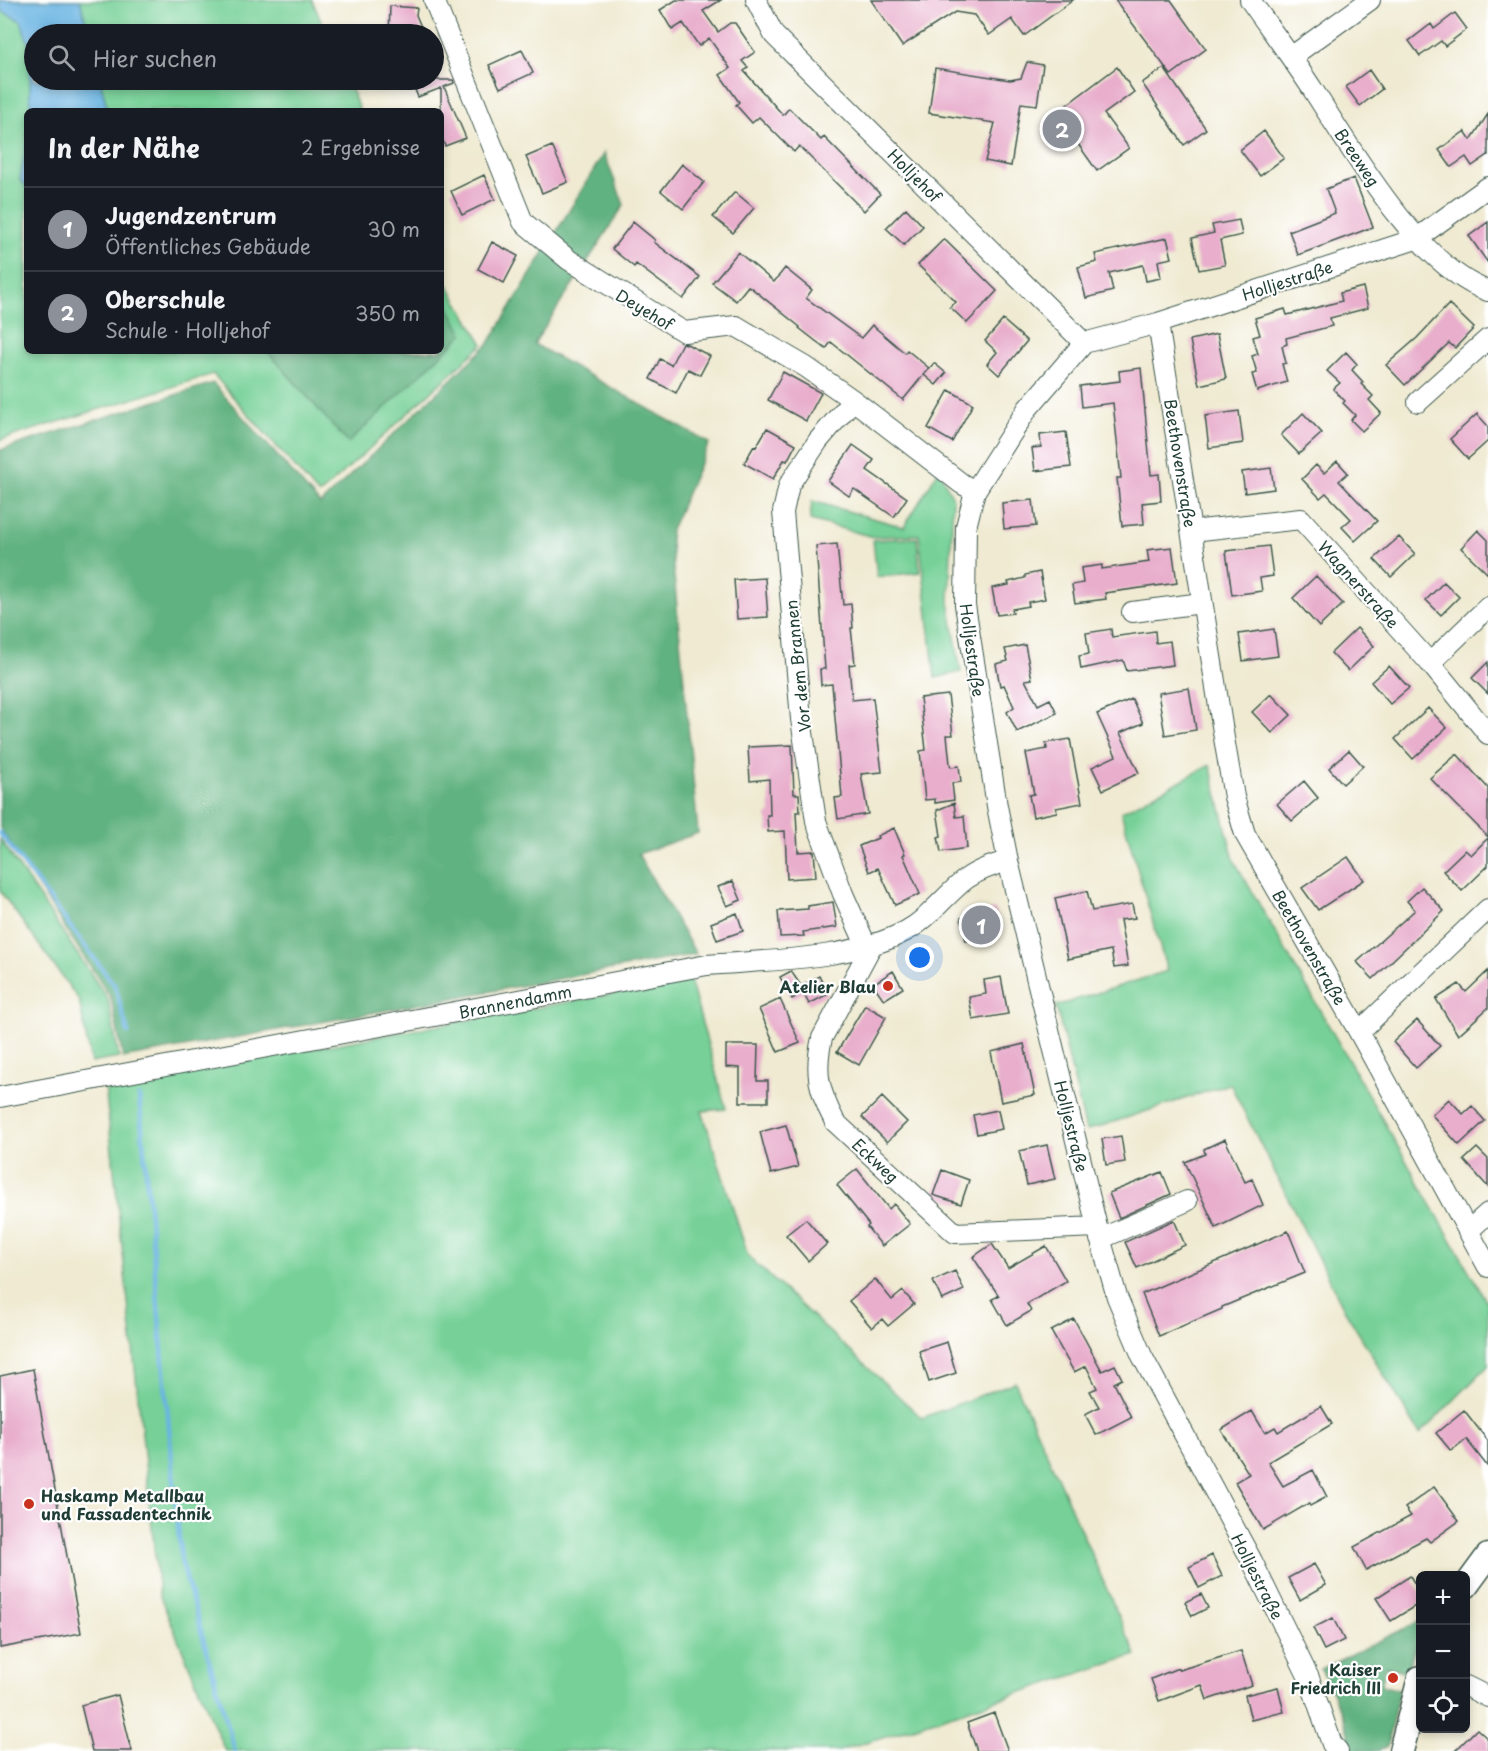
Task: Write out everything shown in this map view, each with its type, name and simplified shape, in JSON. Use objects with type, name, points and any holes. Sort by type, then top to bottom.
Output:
[{"type":"main road","points":[[1470,1581],[1488,1556]]},
{"type":"main road","points":[[1401,1751],[1420,1679]]},
{"type":"street","name":"Deyehof","points":[[434,0],[444,24]]},
{"type":"street","name":"Holljehof","points":[[756,0],[774,35],[1084,343]]},
{"type":"street","name":"Breeweg","points":[[1250,0],[1291,57],[1361,163],[1416,239],[1450,269],[1488,291]]},
{"type":"street","points":[[1291,57],[1370,0]]},
{"type":"street","name":"Deyehof","points":[[444,25],[523,222],[568,260],[684,332],[736,326],[806,367],[853,400],[962,484],[975,491]]},
{"type":"street","name":"Holljestraße","points":[[1338,1751],[1332,1744],[1309,1678],[1252,1561],[1142,1356],[1117,1297],[1098,1233],[1008,861],[997,806],[965,605],[966,527],[975,491],[1028,408],[1084,343],[1158,323],[1416,239],[1488,187]]},
{"type":"street","name":"Beethovenstraße","points":[[1158,323],[1232,788],[1245,834],[1359,1032],[1488,1267]]},
{"type":"street","points":[[1418,402],[1488,339]]},
{"type":"street","name":"Vor dem Brannen","points":[[853,400],[818,441],[789,485],[783,512],[801,719],[816,820],[843,894],[869,945]]},
{"type":"street","name":"Wagnerstraße","points":[[1192,531],[1301,519],[1430,663],[1488,734]]},
{"type":"street","points":[[1132,612],[1202,603]]},
{"type":"street","points":[[1430,663],[1488,607]]},
{"type":"street","name":"Brannendamm","points":[[0,1097],[707,965],[819,956],[869,945],[907,930],[933,911],[965,880],[978,872],[1008,861]]},
{"type":"street","points":[[1359,1032],[1488,909]]},
{"type":"street","name":"Eckweg","points":[[869,945],[822,1038],[818,1054],[818,1079],[823,1099],[835,1122],[955,1233],[1098,1233]]},
{"type":"street","points":[[1098,1233],[1187,1201]]},
{"type":"street","points":[[1468,1231],[1488,1213]]},
{"type":"street","points":[[1470,1688],[1488,1697]]},
{"type":"green space","points":[[0,0],[312,0],[323,24],[24,24],[24,90],[351,90],[359,108],[24,108],[24,354],[444,354],[444,279],[483,344],[319,495],[213,374],[0,440]]},
{"type":"green space","points":[[604,153],[624,205],[534,344],[709,443],[670,532],[698,833],[638,854],[696,954],[123,1058],[111,998],[0,828],[0,450],[213,383],[320,504],[489,343]]},
{"type":"green space","points":[[444,299],[463,334],[444,352]]},
{"type":"green space","points":[[270,354],[442,354],[348,443]]},
{"type":"green space","points":[[939,470],[953,498],[949,602],[961,672],[935,678],[919,535],[873,537],[810,520],[812,501],[904,527]]},
{"type":"green space","points":[[917,538],[920,572],[877,577],[873,540]]},
{"type":"green space","points":[[1210,765],[1234,860],[1488,1304],[1488,1366],[1420,1434],[1345,1311],[1230,1084],[1086,1131],[1056,1006],[1167,971],[1121,812]]},
{"type":"green space","points":[[0,839],[108,999],[119,1058],[91,1063],[79,1000],[0,891]]},
{"type":"green space","points":[[690,980],[726,1109],[702,1111],[748,1256],[922,1418],[1015,1382],[1136,1655],[839,1751],[225,1751],[159,1594],[105,1086]]},
{"type":"green space","points":[[1416,1623],[1416,1647],[1406,1672],[1386,1666],[1381,1685],[1399,1690],[1387,1746],[1379,1751],[1353,1750],[1341,1711],[1321,1669]]},
{"type":"water","points":[[0,0],[80,0],[86,24],[24,24],[24,30],[21,21],[0,11]]},
{"type":"water","points":[[30,90],[103,90],[107,108],[30,108]]},
{"type":"water","points":[[24,158],[24,184],[20,180]]},
{"type":"building","points":[[676,0],[721,0],[703,11],[718,32],[730,23],[735,23],[755,52],[742,61],[748,68],[744,71],[783,115],[789,108],[821,140],[824,137],[880,194],[864,211],[799,146],[794,152],[759,117],[752,123],[736,105],[739,102],[720,75],[730,68],[709,38],[699,46],[683,23],[672,30],[660,10]]},
{"type":"building","points":[[871,0],[1073,0],[1024,36],[1012,19],[989,35],[974,15],[955,12],[902,46]]},
{"type":"building","points":[[1115,0],[1171,0],[1206,49],[1171,75]]},
{"type":"building","points":[[390,6],[417,8],[416,15],[420,24],[389,24]]},
{"type":"building","points":[[1455,13],[1467,29],[1445,46],[1441,41],[1420,56],[1409,41],[1431,24],[1434,29]]},
{"type":"building","points":[[522,50],[533,73],[500,88],[489,65]]},
{"type":"building","points":[[1027,62],[1043,65],[1037,105],[1021,103],[1011,166],[985,161],[995,123],[929,113],[935,68],[1010,80],[1021,78]]},
{"type":"building","points":[[1117,67],[1134,92],[1104,114],[1129,148],[1097,171],[1056,113]]},
{"type":"building","points":[[1164,68],[1206,129],[1184,145],[1142,83]]},
{"type":"building","points":[[1369,70],[1382,89],[1360,106],[1346,87]]},
{"type":"building","points":[[444,80],[453,80],[454,83],[444,87]]},
{"type":"building","points":[[444,87],[466,138],[445,146],[444,108],[441,108],[441,90],[444,90]]},
{"type":"building","points":[[415,90],[436,90],[418,97]]},
{"type":"building","points":[[1488,114],[1488,155],[1472,166],[1466,157],[1451,167],[1439,150],[1465,131],[1471,140]]},
{"type":"building","points":[[1264,131],[1284,158],[1260,176],[1240,150]]},
{"type":"building","points":[[552,146],[568,182],[542,193],[526,157]]},
{"type":"building","points":[[682,164],[704,182],[683,209],[661,191]]},
{"type":"building","points":[[484,175],[495,199],[462,215],[451,191]]},
{"type":"building","points":[[1354,178],[1373,227],[1298,255],[1289,231],[1335,213],[1326,189]]},
{"type":"building","points":[[735,192],[754,208],[733,233],[713,217]]},
{"type":"building","points":[[906,208],[923,226],[904,245],[886,228]]},
{"type":"building","points":[[1239,220],[1242,235],[1220,240],[1225,265],[1199,270],[1192,238],[1214,233],[1212,225]]},
{"type":"building","points":[[633,222],[655,240],[654,242],[700,277],[683,299],[636,264],[634,267],[612,249]]},
{"type":"building","points":[[1488,222],[1488,263],[1469,236]]},
{"type":"building","points":[[1167,238],[1172,258],[1158,261],[1161,278],[1146,281],[1143,265],[1109,273],[1113,291],[1086,298],[1078,267],[1097,262],[1095,254]]},
{"type":"building","points":[[944,239],[997,291],[967,323],[950,307],[956,302],[918,265]]},
{"type":"building","points":[[492,242],[518,256],[504,283],[478,269]]},
{"type":"building","points":[[738,252],[774,282],[785,268],[812,290],[806,298],[861,338],[872,325],[905,353],[907,350],[929,368],[903,400],[831,342],[826,349],[750,287],[748,286],[736,301],[712,283]]},
{"type":"building","points":[[1363,287],[1368,308],[1330,318],[1332,326],[1286,338],[1287,344],[1282,346],[1286,363],[1282,364],[1287,382],[1257,391],[1252,374],[1257,373],[1252,356],[1258,354],[1253,337],[1260,335],[1255,318],[1285,309],[1287,315],[1342,301],[1340,293]]},
{"type":"building","points":[[1449,304],[1474,328],[1455,348],[1449,343],[1405,385],[1386,365],[1417,338]]},
{"type":"building","points":[[1003,320],[1027,341],[999,375],[987,364],[997,352],[985,341]]},
{"type":"building","points":[[1217,334],[1226,379],[1199,385],[1190,340]]},
{"type":"building","points":[[682,343],[710,356],[700,375],[688,369],[676,393],[650,379],[660,359],[671,365]]},
{"type":"building","points":[[1346,352],[1357,364],[1352,370],[1373,396],[1369,400],[1381,413],[1362,431],[1351,420],[1355,415],[1333,389],[1340,383],[1327,371]]},
{"type":"building","points":[[934,363],[946,373],[936,385],[924,375]]},
{"type":"building","points":[[1141,368],[1151,475],[1159,474],[1161,501],[1142,503],[1144,524],[1122,526],[1117,478],[1121,478],[1113,403],[1082,407],[1080,386],[1120,381],[1119,371]]},
{"type":"building","points":[[783,372],[821,393],[806,421],[768,400]]},
{"type":"building","points":[[949,390],[973,404],[952,442],[928,428]]},
{"type":"building","points":[[1239,411],[1243,443],[1209,448],[1205,416]]},
{"type":"building","points":[[1303,413],[1322,433],[1299,454],[1281,435]]},
{"type":"building","points":[[1477,414],[1488,426],[1488,441],[1468,459],[1450,439]]},
{"type":"building","points":[[767,428],[796,444],[787,461],[784,460],[773,479],[744,463]]},
{"type":"building","points":[[1066,432],[1071,467],[1035,471],[1032,448],[1041,447],[1040,435]]},
{"type":"building","points":[[853,445],[874,460],[867,470],[907,498],[894,517],[854,489],[849,496],[828,481]]},
{"type":"building","points":[[1337,461],[1348,473],[1339,481],[1377,521],[1355,541],[1342,527],[1351,519],[1326,493],[1320,498],[1302,479],[1316,465],[1324,473]]},
{"type":"building","points":[[1271,468],[1274,489],[1245,493],[1242,472]]},
{"type":"building","points":[[1033,500],[1036,526],[1004,529],[1002,503]]},
{"type":"building","points":[[1478,530],[1488,540],[1488,574],[1461,548]]},
{"type":"building","points":[[1399,537],[1415,554],[1391,577],[1374,559]]},
{"type":"building","points":[[837,544],[843,605],[851,604],[855,664],[849,665],[852,700],[873,698],[882,772],[861,774],[868,814],[838,819],[835,798],[842,797],[832,684],[821,685],[820,669],[825,669],[816,546]]},
{"type":"building","points":[[1269,546],[1273,576],[1260,578],[1262,591],[1232,595],[1226,551]]},
{"type":"building","points":[[1172,547],[1177,583],[1105,593],[1106,599],[1075,603],[1072,585],[1083,583],[1081,568],[1102,565],[1102,569],[1149,562],[1147,550]]},
{"type":"building","points":[[1040,572],[1045,599],[1028,602],[1029,606],[1012,609],[1013,613],[997,615],[992,588],[1009,585],[1008,582]]},
{"type":"building","points":[[1316,576],[1343,604],[1319,627],[1293,598]]},
{"type":"building","points":[[765,578],[768,617],[737,619],[734,580]]},
{"type":"building","points":[[1444,582],[1459,597],[1441,615],[1426,600]]},
{"type":"building","points":[[1357,628],[1374,646],[1348,671],[1331,653]]},
{"type":"building","points":[[1111,629],[1112,637],[1155,631],[1156,643],[1170,641],[1173,665],[1127,671],[1123,660],[1081,669],[1079,656],[1089,654],[1086,633]]},
{"type":"building","points":[[1274,629],[1278,656],[1243,661],[1239,634]]},
{"type":"building","points":[[1025,645],[1032,679],[1025,680],[1038,705],[1050,699],[1057,713],[1017,732],[1007,712],[1014,707],[1004,685],[1000,686],[996,664],[1008,661],[1005,649]]},
{"type":"building","points":[[1488,662],[1488,694],[1472,678]]},
{"type":"building","points":[[1389,666],[1409,688],[1390,704],[1371,682]]},
{"type":"building","points":[[1189,688],[1196,730],[1165,735],[1158,693]]},
{"type":"building","points":[[1271,694],[1291,715],[1272,733],[1252,712]]},
{"type":"building","points":[[948,695],[953,735],[947,735],[950,764],[951,767],[959,766],[961,782],[952,783],[954,800],[935,803],[935,799],[925,800],[920,751],[926,750],[920,698]]},
{"type":"building","points":[[1132,699],[1143,723],[1120,733],[1139,773],[1103,790],[1092,767],[1116,756],[1097,714]]},
{"type":"building","points":[[1428,708],[1447,728],[1413,759],[1395,739]]},
{"type":"building","points":[[1070,739],[1082,803],[1056,808],[1057,812],[1033,817],[1029,795],[1034,794],[1026,753],[1047,749],[1046,743]]},
{"type":"building","points":[[792,745],[794,794],[799,794],[800,812],[796,812],[798,852],[814,851],[816,877],[787,879],[785,831],[768,832],[769,779],[750,781],[748,747]]},
{"type":"building","points":[[1349,750],[1363,766],[1343,784],[1329,768]]},
{"type":"building","points":[[1457,754],[1488,788],[1488,837],[1430,778]]},
{"type":"building","points":[[1304,781],[1318,798],[1292,821],[1277,804]]},
{"type":"building","points":[[954,803],[956,817],[964,816],[967,848],[941,852],[937,810]]},
{"type":"building","points":[[894,828],[920,894],[895,905],[878,868],[869,872],[859,846]]},
{"type":"building","points":[[1488,838],[1488,866],[1462,891],[1443,871],[1465,850],[1471,855]]},
{"type":"building","points":[[1348,857],[1364,880],[1318,910],[1302,888]]},
{"type":"building","points":[[733,881],[741,900],[727,906],[718,887]]},
{"type":"building","points":[[1422,887],[1444,911],[1373,979],[1357,962],[1415,910],[1407,901]]},
{"type":"building","points":[[1087,891],[1092,911],[1132,904],[1135,918],[1120,920],[1128,966],[1114,968],[1111,950],[1068,959],[1055,898]]},
{"type":"building","points":[[833,902],[837,927],[803,932],[804,936],[780,937],[778,911],[808,909],[808,906]]},
{"type":"building","points":[[995,909],[1001,932],[966,941],[961,918]]},
{"type":"building","points":[[737,913],[743,931],[717,940],[711,923]]},
{"type":"building","points":[[791,971],[801,986],[819,976],[828,994],[809,1004],[803,993],[792,999],[780,977]]},
{"type":"building","name":"Atelier Blau","points":[[893,971],[903,988],[884,1000],[873,984]]},
{"type":"building","points":[[1488,971],[1488,1008],[1458,1035],[1436,999],[1459,984],[1466,992]]},
{"type":"building","points":[[1001,977],[1008,1014],[973,1020],[969,997],[986,994],[984,980]]},
{"type":"building","points":[[780,999],[800,1043],[778,1052],[759,1009]]},
{"type":"building","points":[[865,1005],[886,1017],[859,1065],[837,1052]]},
{"type":"building","points":[[1417,1020],[1440,1046],[1416,1068],[1393,1042]]},
{"type":"building","points":[[1024,1044],[1035,1095],[1001,1102],[991,1052]]},
{"type":"building","points":[[726,1045],[758,1045],[757,1081],[768,1081],[768,1102],[740,1102],[740,1068],[726,1067]]},
{"type":"building","points":[[882,1097],[907,1122],[887,1142],[862,1117]]},
{"type":"building","points":[[1449,1099],[1463,1114],[1472,1106],[1485,1121],[1459,1145],[1432,1115]]},
{"type":"building","points":[[998,1110],[1002,1129],[977,1134],[973,1115]]},
{"type":"building","points":[[786,1125],[798,1167],[771,1174],[760,1132]]},
{"type":"building","points":[[1121,1136],[1125,1162],[1106,1165],[1102,1139]]},
{"type":"building","points":[[1225,1139],[1245,1182],[1252,1179],[1263,1205],[1216,1228],[1185,1162],[1205,1154],[1204,1149]]},
{"type":"building","points":[[1047,1145],[1055,1179],[1027,1185],[1019,1151]]},
{"type":"building","points":[[1477,1148],[1488,1159],[1488,1187],[1464,1160]]},
{"type":"building","points":[[857,1169],[889,1209],[894,1204],[910,1224],[882,1246],[867,1227],[869,1225],[837,1185]]},
{"type":"building","points":[[942,1170],[969,1180],[961,1204],[933,1195]]},
{"type":"building","points":[[1162,1172],[1171,1194],[1119,1218],[1109,1193]]},
{"type":"building","points":[[806,1219],[827,1244],[808,1261],[786,1235]]},
{"type":"building","points":[[1174,1220],[1185,1245],[1137,1268],[1125,1242]]},
{"type":"building","points":[[1288,1231],[1305,1273],[1159,1336],[1142,1294]]},
{"type":"building","points":[[992,1244],[1008,1268],[1046,1246],[1066,1281],[1027,1304],[1031,1311],[1007,1325],[992,1299],[999,1296],[973,1257]]},
{"type":"building","points":[[955,1271],[964,1290],[942,1300],[933,1281]]},
{"type":"building","points":[[875,1279],[892,1300],[903,1291],[914,1304],[888,1326],[882,1319],[872,1328],[849,1301]]},
{"type":"building","points":[[1074,1319],[1102,1371],[1115,1365],[1122,1379],[1114,1383],[1131,1417],[1096,1435],[1085,1414],[1099,1407],[1090,1391],[1097,1388],[1086,1366],[1074,1372],[1051,1331]]},
{"type":"building","points":[[947,1342],[956,1373],[929,1382],[919,1351]]},
{"type":"building","name":"Haskamp Metallbau und Fassadentechnik","points":[[33,1369],[81,1633],[0,1648],[0,1376]]},
{"type":"building","points":[[1321,1406],[1332,1424],[1268,1462],[1283,1486],[1313,1470],[1327,1497],[1310,1506],[1309,1503],[1263,1530],[1235,1482],[1249,1474],[1221,1430],[1252,1411],[1265,1433],[1275,1427],[1278,1432]]},
{"type":"building","points":[[1464,1410],[1488,1441],[1488,1467],[1466,1439],[1451,1451],[1436,1433]]},
{"type":"building","points":[[1434,1487],[1459,1521],[1430,1542],[1426,1538],[1366,1570],[1354,1547],[1411,1516],[1405,1508]]},
{"type":"building","points":[[1212,1555],[1222,1576],[1199,1588],[1189,1567]]},
{"type":"building","points":[[1314,1564],[1326,1585],[1300,1600],[1288,1578]]},
{"type":"building","points":[[1410,1576],[1416,1586],[1416,1605],[1391,1621],[1376,1598]]},
{"type":"building","points":[[1201,1594],[1208,1608],[1192,1616],[1185,1602]]},
{"type":"building","points":[[1333,1618],[1344,1640],[1324,1650],[1313,1628]]},
{"type":"building","points":[[1241,1651],[1252,1685],[1207,1700],[1202,1685],[1159,1701],[1151,1679],[1178,1668],[1179,1670]]},
{"type":"building","points":[[1278,1687],[1284,1712],[1251,1720],[1245,1695]]},
{"type":"building","points":[[118,1695],[132,1751],[92,1751],[81,1705]]},
{"type":"building","points":[[994,1713],[1008,1751],[977,1751],[967,1723]]},
{"type":"building","points":[[1477,1729],[1488,1739],[1488,1751],[1455,1751]]},
{"type":"waterway","points":[[0,833],[115,986],[128,1033]]},
{"type":"waterway","points":[[139,1096],[181,1560],[235,1751]]},
{"type":"place","name":"Oberschule","points":[[1062,129]]},
{"type":"place","name":"Jugendzentrum","points":[[981,925]]},
{"type":"place","name":"Atelier Blau","points":[[888,986]]},
{"type":"place","name":"Haskamp Metallbau und Fassadentechnik","points":[[29,1504]]},
{"type":"place","name":"Kaiser Friedrich III","points":[[1393,1678]]}]
